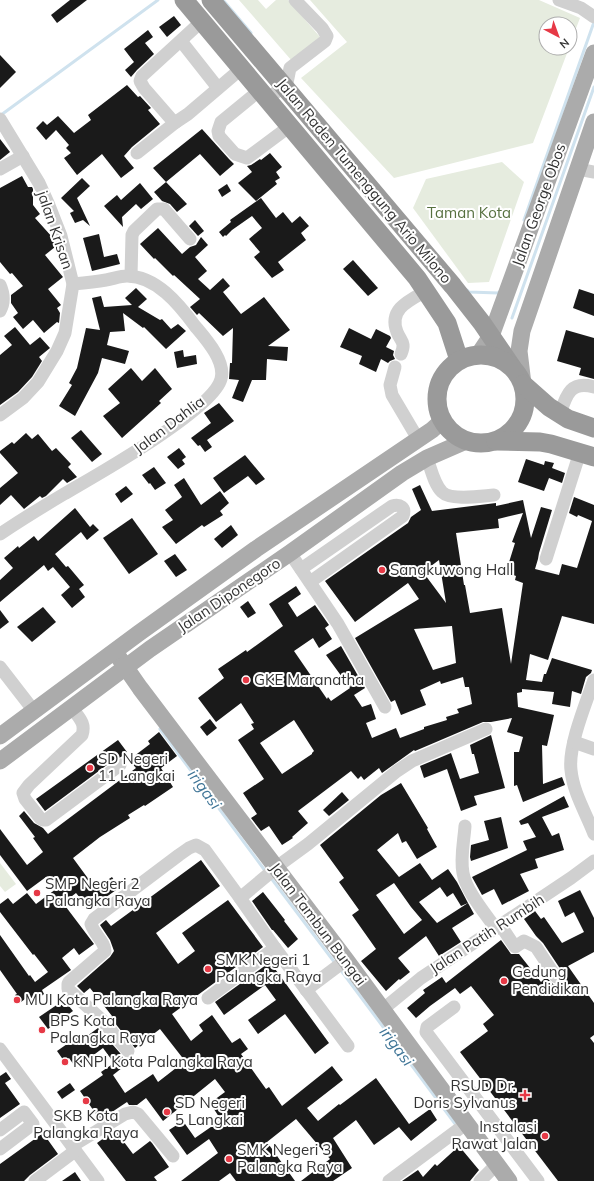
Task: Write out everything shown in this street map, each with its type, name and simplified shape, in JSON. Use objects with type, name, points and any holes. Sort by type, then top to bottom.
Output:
[{"type":"highway","name":"Jalan Raden Tumenggung Ario Milono","points":[[184,0],[422,285],[447,323],[459,360]]},
{"type":"highway","name":"Jalan Raden Tumenggung Ario Milono","points":[[211,0],[285,85],[453,286],[491,336],[512,367]]},
{"type":"highway","points":[[422,285],[433,263]]},
{"type":"highway","points":[[495,441],[504,437],[512,430],[523,414],[525,404],[523,384],[518,374],[512,367],[500,359],[486,354],[469,356],[459,360],[446,371],[442,376],[438,387],[436,398],[437,410],[448,430],[466,441],[480,443],[495,441],[540,442],[587,455]]},
{"type":"highway","points":[[523,384],[548,407],[568,419],[594,428]]},
{"type":"main road","name":"Jalan George Obos","points":[[479,354],[491,336],[594,53]]},
{"type":"main road","name":"Jalan George Obos","points":[[523,384],[519,352],[522,331],[586,171],[594,122]]},
{"type":"main road","name":"Jalan Diponegoro","points":[[0,736],[256,549],[418,440],[442,421]]},
{"type":"main road","name":"Jalan Diponegoro","points":[[0,761],[150,649],[402,474],[427,458],[466,441]]},
{"type":"main road","name":"Jalan Tambun Bungai","points":[[115,652],[346,960],[509,1181]]},
{"type":"street","points":[[290,126],[247,158],[235,154],[219,136],[218,131],[221,122],[264,94],[285,85],[290,68],[318,48],[325,41],[327,36],[322,28],[295,0]]},
{"type":"street","points":[[559,0],[581,8],[593,16]]},
{"type":"street","points":[[176,122],[166,114],[140,81],[142,76],[181,42],[202,21]]},
{"type":"street","points":[[181,42],[218,88]]},
{"type":"street","points":[[137,153],[188,114],[242,68]]},
{"type":"street","name":"jalan Krisan","points":[[0,416],[23,398],[38,382],[57,350],[65,333],[73,284],[61,236],[48,203],[39,183],[2,122]]},
{"type":"street","points":[[0,169],[23,156]]},
{"type":"street","points":[[130,276],[132,235],[138,226],[157,209],[164,209],[190,239]]},
{"type":"street","name":"Jalan Dahlia","points":[[0,534],[150,442],[194,409],[215,390],[221,378],[221,366],[209,343],[184,311],[158,286],[136,276],[125,276],[91,283],[73,284]]},
{"type":"street","points":[[0,285],[4,295],[3,306],[0,311]]},
{"type":"street","points":[[401,354],[404,348],[403,342],[397,331],[395,320],[396,313],[422,285]]},
{"type":"street","points":[[395,367],[390,385],[392,395],[418,440]]},
{"type":"street","points":[[560,414],[568,392],[577,385],[594,386]]},
{"type":"street","points":[[546,559],[587,455]]},
{"type":"street","points":[[427,458],[442,493],[449,496],[461,497],[494,495]]},
{"type":"street","points":[[301,569],[392,506],[397,505],[403,508],[403,516],[310,582]]},
{"type":"street","points":[[290,553],[338,624],[385,707]]},
{"type":"street","points":[[0,667],[34,711]]},
{"type":"street","points":[[594,680],[574,742],[571,769],[584,810],[594,834]]},
{"type":"street","points":[[72,708],[83,724],[84,728],[82,735],[23,793],[25,799],[40,818],[46,820],[120,765]]},
{"type":"street","points":[[240,898],[397,771],[412,761],[486,729]]},
{"type":"street","points":[[574,742],[594,749]]},
{"type":"street","points":[[465,826],[462,855],[463,873],[469,889],[515,947],[524,941],[536,947],[556,977]]},
{"type":"street","points":[[128,1052],[102,1020],[68,989],[68,984],[105,951],[106,948],[91,924],[94,919],[178,855],[196,845],[204,850],[348,1046]]},
{"type":"street","name":"Jalan Patih Rumbih","points":[[382,1010],[421,978],[489,932],[499,927],[594,861]]},
{"type":"street","points":[[208,998],[275,948]]},
{"type":"street","points":[[306,990],[346,960]]},
{"type":"street","points":[[454,1007],[427,1027],[426,1032],[538,1181]]},
{"type":"street","points":[[2,1057],[98,1181]]},
{"type":"street","points":[[430,1073],[447,1060]]},
{"type":"street","points":[[29,1118],[43,1108]]},
{"type":"street","points":[[0,1130],[24,1112],[33,1124],[0,1149]]},
{"type":"street","points":[[35,1181],[73,1149],[125,1114],[133,1112],[138,1114],[173,1156]]},
{"type":"street","points":[[389,1181],[466,1123]]},
{"type":"street","points":[[480,1181],[497,1164]]},
{"type":"green space","points":[[239,0],[258,0],[266,9],[276,0],[288,0],[320,37],[292,61]]},
{"type":"green space","points":[[310,0],[539,0],[575,16],[538,16],[538,56],[566,56],[533,143],[394,178],[301,78],[347,42]]},
{"type":"green space","name":"Taman Kota","points":[[502,162],[524,182],[489,282],[468,283],[413,208],[426,179]]},
{"type":"green space","points":[[0,863],[16,884],[5,892],[0,886]]},
{"type":"building","points":[[70,0],[87,0],[57,23],[51,15]]},
{"type":"building","points":[[174,16],[181,25],[167,37],[159,27]]},
{"type":"building","points":[[148,30],[153,37],[145,43],[154,54],[131,77],[125,70],[134,62],[124,49]]},
{"type":"building","points":[[0,55],[16,72],[0,88]]},
{"type":"building","points":[[127,85],[151,108],[148,110],[160,124],[132,147],[124,156],[134,168],[121,178],[102,154],[77,175],[64,158],[71,153],[66,148],[69,145],[56,130],[46,140],[36,128],[43,121],[47,125],[58,116],[74,133],[91,120],[88,115]]},
{"type":"building","points":[[202,129],[234,164],[220,176],[200,154],[166,182],[153,168]]},
{"type":"building","points":[[0,139],[10,152],[0,160]]},
{"type":"building","points":[[270,153],[282,167],[276,172],[280,178],[275,181],[277,184],[256,201],[238,183],[252,172],[247,166],[260,159],[261,160]]},
{"type":"building","points":[[22,176],[28,187],[32,187],[33,189],[33,205],[40,214],[35,218],[53,238],[55,247],[45,255],[63,277],[48,289],[61,305],[57,308],[60,313],[59,323],[57,322],[44,333],[33,320],[23,329],[13,317],[18,313],[11,303],[11,295],[23,286],[0,262],[0,188]]},
{"type":"building","points":[[82,178],[90,186],[77,198],[90,226],[83,220],[75,223],[70,213],[74,211],[61,198]]},
{"type":"building","points":[[166,182],[187,204],[177,212],[170,204],[162,201],[154,192]]},
{"type":"building","points":[[140,183],[153,199],[141,209],[136,204],[122,217],[123,227],[104,206],[117,195],[121,200]]},
{"type":"building","points":[[227,184],[231,191],[222,197],[218,190]]},
{"type":"building","points":[[261,198],[276,218],[283,212],[292,223],[300,216],[309,226],[301,233],[306,240],[278,262],[284,270],[272,278],[254,257],[260,252],[249,239],[262,228],[252,216],[226,236],[225,235],[223,237],[219,232],[231,222],[230,220]]},
{"type":"building","points":[[195,220],[204,231],[198,236],[189,226]]},
{"type":"building","points":[[158,228],[182,254],[190,247],[196,245],[201,237],[208,245],[195,257],[207,271],[198,279],[210,290],[223,278],[230,286],[223,292],[241,314],[264,297],[290,330],[268,346],[288,347],[287,361],[267,359],[266,380],[252,380],[243,402],[232,398],[239,380],[229,379],[230,363],[232,363],[233,328],[223,336],[199,313],[197,315],[190,307],[200,299],[155,258],[154,259],[140,244]]},
{"type":"building","points":[[99,234],[104,257],[117,254],[120,264],[92,271],[83,238]]},
{"type":"building","points":[[353,260],[378,288],[368,296],[343,269]]},
{"type":"building","points":[[136,288],[147,299],[138,307],[160,320],[162,319],[171,329],[178,324],[186,331],[166,349],[144,327],[143,328],[123,313],[125,331],[110,332],[107,345],[129,351],[125,364],[102,358],[98,373],[75,416],[59,406],[72,385],[69,383],[77,368],[86,328],[100,330],[92,298],[101,296],[104,307],[132,305],[125,298]]},
{"type":"building","points":[[579,289],[594,294],[594,316],[573,308]]},
{"type":"building","points":[[15,327],[30,345],[40,337],[50,348],[39,357],[42,361],[32,377],[18,392],[0,405],[0,355],[12,345],[4,336]]},
{"type":"building","points":[[349,328],[371,339],[376,329],[390,336],[391,338],[386,347],[394,351],[393,355],[395,359],[388,363],[381,359],[376,372],[359,364],[362,356],[340,347]]},
{"type":"building","points":[[566,330],[594,338],[594,379],[579,375],[581,368],[557,361]]},
{"type":"building","points":[[183,350],[184,357],[196,355],[197,364],[177,368],[174,352]]},
{"type":"building","points":[[131,368],[142,381],[155,368],[172,389],[159,401],[161,403],[122,438],[103,416],[120,403],[108,389]]},
{"type":"building","points":[[219,403],[234,421],[207,440],[212,447],[205,452],[200,445],[198,446],[191,438],[211,423],[204,413]]},
{"type":"building","points":[[81,430],[102,454],[92,462],[71,438]]},
{"type":"building","points":[[26,433],[32,439],[38,434],[52,451],[56,448],[71,464],[68,467],[77,477],[67,483],[63,479],[46,496],[42,498],[40,496],[24,509],[11,495],[0,505],[0,488],[18,473],[0,453],[0,451],[12,442],[14,444]]},
{"type":"building","points":[[179,448],[186,457],[182,460],[185,464],[178,469],[167,457]]},
{"type":"building","points":[[245,455],[265,479],[256,485],[248,476],[224,493],[213,478]]},
{"type":"building","points":[[526,459],[544,465],[545,461],[554,463],[552,468],[565,473],[562,483],[549,478],[544,491],[518,482]]},
{"type":"building","points":[[154,467],[166,483],[155,490],[142,475]]},
{"type":"building","points":[[184,478],[201,505],[220,491],[229,503],[220,511],[223,515],[204,527],[202,525],[176,544],[162,527],[173,520],[165,510],[182,497],[174,485]]},
{"type":"building","points":[[420,485],[432,511],[496,503],[496,506],[523,500],[531,538],[541,507],[552,510],[535,569],[559,575],[562,564],[577,568],[592,521],[569,513],[574,497],[594,505],[594,624],[562,616],[548,660],[530,654],[526,680],[542,682],[544,674],[546,674],[552,658],[592,670],[591,673],[586,677],[581,694],[572,691],[570,707],[552,704],[554,692],[522,689],[522,692],[517,693],[518,707],[554,715],[547,746],[542,745],[543,784],[562,777],[565,785],[523,802],[517,785],[514,786],[514,752],[519,752],[523,737],[507,732],[512,718],[483,722],[415,751],[414,750],[382,773],[379,768],[364,780],[361,776],[358,779],[351,771],[298,811],[308,823],[292,837],[293,838],[282,845],[269,826],[261,831],[251,818],[257,814],[243,793],[264,779],[238,740],[254,729],[251,724],[254,723],[241,703],[216,722],[198,698],[224,678],[218,669],[246,650],[247,652],[283,626],[269,604],[296,586],[301,594],[288,603],[297,617],[315,605],[329,625],[325,628],[332,639],[319,648],[313,638],[294,651],[327,699],[328,697],[331,701],[350,688],[326,655],[341,646],[365,688],[354,695],[362,707],[371,704],[376,719],[366,723],[372,738],[396,728],[400,738],[424,729],[424,727],[447,720],[446,717],[459,713],[457,709],[472,704],[469,687],[465,687],[463,677],[441,684],[440,681],[420,690],[426,705],[401,715],[395,700],[391,702],[355,638],[419,599],[408,583],[355,622],[325,581],[408,523],[411,517],[421,510],[412,489]],"holes":[[[523,513],[512,542],[515,543],[506,572],[516,576],[515,580],[523,583],[511,664],[502,608],[470,613],[456,533],[499,528],[498,519]],[[439,560],[446,603],[423,572]],[[452,626],[456,663],[433,670],[414,629]],[[294,720],[314,751],[312,754],[282,774],[260,743]]]},
{"type":"building","points":[[126,486],[133,494],[121,503],[115,494]]},
{"type":"building","points":[[75,508],[90,527],[93,524],[99,530],[87,540],[81,532],[55,554],[66,567],[68,566],[84,585],[79,589],[85,597],[72,608],[61,595],[70,587],[53,567],[48,571],[44,565],[0,602],[0,580],[13,568],[4,558],[18,546],[19,548],[34,536],[38,541]]},
{"type":"building","points":[[132,518],[158,554],[129,574],[103,538]]},
{"type":"building","points":[[231,525],[238,535],[222,548],[214,539]]},
{"type":"building","points":[[175,554],[187,570],[176,577],[164,561]]},
{"type":"building","points":[[248,601],[256,613],[248,618],[240,607]]},
{"type":"building","points":[[43,607],[56,622],[32,642],[17,627]]},
{"type":"building","points":[[0,610],[9,622],[0,629]]},
{"type":"building","points":[[210,719],[217,728],[207,736],[200,727]]},
{"type":"building","points":[[159,732],[177,756],[161,768],[173,787],[145,806],[144,805],[128,815],[130,818],[100,837],[73,858],[95,888],[112,877],[119,888],[89,909],[76,893],[63,903],[94,944],[79,955],[74,948],[62,958],[71,970],[42,990],[44,994],[30,1005],[25,999],[21,1002],[0,970],[0,935],[29,976],[30,975],[35,982],[48,972],[0,912],[0,904],[8,898],[13,904],[27,893],[36,904],[56,889],[46,877],[27,891],[0,855],[0,829],[27,865],[43,852],[33,838],[35,837],[19,816],[24,811],[34,823],[43,828],[48,834],[136,768],[129,760],[150,744],[148,741]]},
{"type":"building","points":[[491,735],[505,788],[474,796],[477,805],[461,811],[447,769],[424,778],[420,766],[451,753],[460,779],[479,773],[470,745]]},
{"type":"building","points":[[118,740],[127,752],[121,757],[115,759],[45,811],[36,799]]},
{"type":"building","points":[[401,783],[428,828],[427,829],[437,847],[417,859],[406,841],[402,843],[398,833],[377,850],[399,877],[420,863],[432,880],[448,869],[457,882],[474,914],[452,928],[461,942],[439,956],[426,936],[398,958],[410,972],[400,980],[399,979],[386,991],[361,961],[376,949],[352,915],[359,910],[339,882],[344,878],[320,845],[381,795]],"holes":[[[394,883],[422,920],[404,934],[376,895]],[[440,887],[447,897],[453,893],[461,906],[468,903],[437,923],[419,902]]]},
{"type":"building","points":[[342,792],[349,800],[329,816],[323,810]]},
{"type":"building","points":[[564,796],[569,807],[542,817],[552,836],[559,833],[564,850],[535,859],[538,868],[520,874],[529,891],[502,905],[494,889],[482,895],[472,877],[527,850],[523,841],[536,837],[528,823],[521,825],[519,821]]},
{"type":"building","points":[[501,817],[508,848],[471,861],[471,845],[489,840],[484,821]]},
{"type":"building","points":[[201,860],[220,886],[156,933],[178,964],[195,951],[182,933],[228,900],[263,947],[172,1014],[191,1041],[203,1031],[199,1025],[212,1015],[232,1043],[240,1038],[248,1049],[241,1054],[266,1089],[269,1087],[282,1106],[332,1066],[343,1080],[307,1108],[318,1121],[376,1078],[409,1124],[430,1109],[437,1120],[411,1141],[399,1127],[374,1145],[356,1120],[333,1138],[352,1168],[333,1181],[301,1181],[330,1159],[296,1119],[267,1142],[295,1181],[236,1181],[230,1173],[219,1181],[181,1181],[218,1153],[209,1139],[187,1155],[169,1130],[183,1121],[195,1138],[221,1120],[210,1103],[225,1092],[215,1079],[163,1121],[146,1098],[137,1105],[129,1105],[127,1102],[100,1120],[80,1091],[103,1075],[101,1072],[114,1063],[103,1048],[76,1068],[69,1058],[64,1061],[57,1051],[80,1035],[83,1039],[98,1028],[120,1053],[127,1064],[113,1075],[125,1093],[153,1074],[158,1082],[185,1061],[160,1029],[135,1048],[110,1017],[112,1016],[90,988],[84,993],[77,986],[110,957],[114,951],[110,940],[100,925],[106,920],[111,926]]},
{"type":"building","name":"RSUD Dr. Doris Sylvanus","points":[[580,890],[594,918],[594,952],[568,966],[594,1003],[594,1035],[590,1038],[594,1043],[594,1181],[558,1181],[460,1052],[488,1031],[483,1024],[494,1015],[471,986],[460,994],[455,988],[416,1018],[407,1008],[425,993],[423,990],[442,977],[446,983],[501,940],[511,954],[519,954],[541,982],[546,977],[553,984],[557,985],[561,983],[564,977],[563,973],[543,943],[524,919],[535,911],[541,919],[544,917],[562,943],[584,932],[574,912],[565,917],[558,901]]},
{"type":"building","points":[[263,892],[298,939],[288,948],[272,930],[252,901]]},
{"type":"building","points":[[270,962],[329,1043],[315,1054],[285,1014],[258,1034],[248,1020],[276,1000],[265,985],[224,1015],[215,1002]]},
{"type":"building","points":[[64,1000],[73,1011],[48,1029],[39,1017]]},
{"type":"building","points":[[6,1072],[11,1079],[5,1083],[20,1104],[0,1118],[0,1076]]},
{"type":"building","points":[[70,1083],[75,1090],[62,1099],[57,1092]]},
{"type":"building","points":[[115,1130],[133,1154],[150,1141],[152,1143],[169,1167],[154,1177],[157,1181],[126,1181],[97,1143]]},
{"type":"building","points":[[43,1133],[58,1154],[24,1181],[0,1181],[0,1164]]},
{"type":"building","points":[[459,1146],[479,1170],[470,1181],[402,1181],[418,1170],[423,1177],[435,1164],[437,1166]]},
{"type":"building","points":[[75,1172],[81,1181],[62,1181]]},
{"type":"waterway","points":[[1,115],[158,0]]},
{"type":"waterway","points":[[223,0],[251,33]]},
{"type":"waterway","points":[[524,220],[594,22]]},
{"type":"waterway","points":[[512,318],[594,87]]},
{"type":"waterway","points":[[467,290],[469,292],[499,292]]},
{"type":"waterway","name":"irigasi","points":[[160,729],[266,872]]},
{"type":"waterway","name":"irigasi","points":[[271,878],[335,963]]},
{"type":"waterway","name":"irigasi","points":[[340,969],[456,1125]]},
{"type":"place","name":"Sangkuwong Hall","points":[[382,570]]},
{"type":"place","name":"GKE Maranatha","points":[[246,680]]},
{"type":"place","name":"SD Negeri 11 Langkai","points":[[90,768]]},
{"type":"place","name":"SMP Negeri 2 Palangka Raya","points":[[37,893]]},
{"type":"place","name":"SMK Negeri 1 Palangka Raya","points":[[208,969]]},
{"type":"place","name":"Gedung Pendidikan","points":[[504,981]]},
{"type":"place","name":"MUI Kota Palangka Raya","points":[[17,1000]]},
{"type":"place","name":"BPS Kota Palangka Raya","points":[[42,1030]]},
{"type":"place","name":"KNPI Kota Palangka Raya","points":[[65,1062]]},
{"type":"place","name":"RSUD Dr. Doris Sylvanus","points":[[525,1095]]},
{"type":"place","name":"SKB Kota Palangka Raya","points":[[86,1101]]},
{"type":"place","name":"SD Negeri 5 Langkai","points":[[167,1112]]},
{"type":"place","name":"Instalasi Rawat Jalan","points":[[545,1136]]},
{"type":"place","name":"SMK Negeri 3 Palangka Raya","points":[[229,1159]]}]
